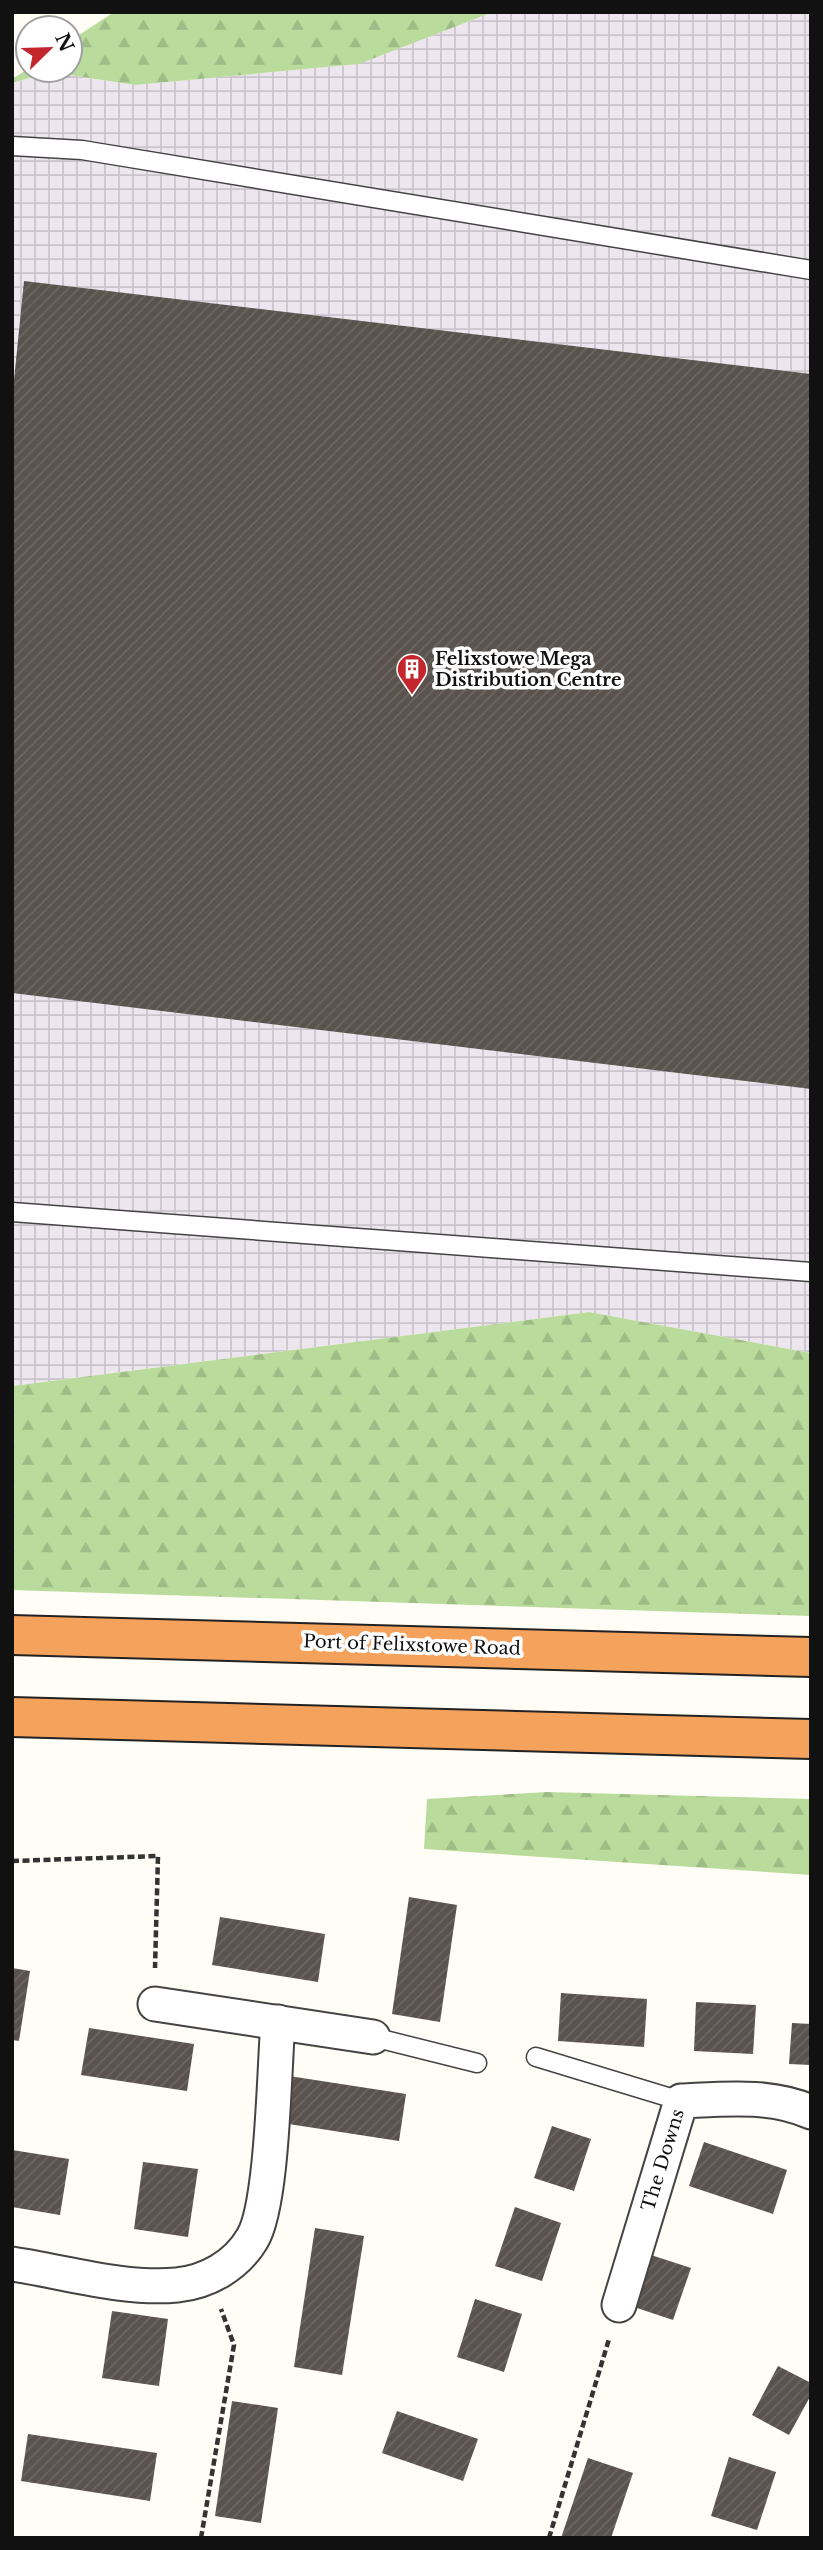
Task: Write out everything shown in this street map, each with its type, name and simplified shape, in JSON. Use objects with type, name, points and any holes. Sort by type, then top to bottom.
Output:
[{"type":"highway","name":"Port of Felixstowe Road","points":[[12,1635],[811,1657]]},
{"type":"highway","points":[[12,1717],[811,1739]]},
{"type":"street","points":[[155,2004],[373,2037]]},
{"type":"street","points":[[12,2264],[147,2285],[177,2285],[206,2279],[239,2256],[254,2238],[264,2206],[278,2022]]},
{"type":"street","name":"The Downs","points":[[619,2305],[681,2101],[758,2099],[795,2105],[811,2112]]},
{"type":"lane","points":[[12,146],[82,150],[811,270]]},
{"type":"lane","points":[[12,1212],[811,1272]]},
{"type":"lane","points":[[373,2037],[477,2063]]},
{"type":"lane","points":[[536,2057],[681,2101]]},
{"type":"path","points":[[12,1861],[158,1856],[155,2004]]},
{"type":"path","points":[[201,2538],[234,2345],[230,2328],[206,2279]]},
{"type":"path","points":[[549,2538],[619,2305]]},
{"type":"shaded area","points":[[493,12],[811,12],[811,1353],[589,1312],[12,1386],[12,83],[84,84],[84,77],[135,85],[358,64]]},
{"type":"green space","points":[[114,12],[493,12],[359,64],[135,85],[84,77],[84,32]]},
{"type":"green space","points":[[589,1312],[811,1353],[811,1616],[12,1590],[12,1386]]},
{"type":"green space","points":[[547,1792],[811,1799],[811,1875],[424,1849],[427,1799]]},
{"type":"building","name":"Felixstowe Mega Distribution Centre","points":[[24,281],[811,374],[811,1089],[12,993],[12,400]]},
{"type":"building","points":[[409,1897],[457,1905],[440,2022],[392,2014]]},
{"type":"building","points":[[220,1917],[325,1934],[318,1982],[212,1965]]},
{"type":"building","points":[[12,1968],[30,1971],[19,2041],[12,2040]]},
{"type":"building","points":[[561,1993],[647,1999],[644,2047],[558,2041]]},
{"type":"building","points":[[696,2002],[756,2005],[753,2054],[694,2051]]},
{"type":"building","points":[[792,2023],[811,2024],[811,2065],[789,2064]]},
{"type":"building","points":[[89,2028],[194,2044],[187,2091],[81,2075]]},
{"type":"building","points":[[289,2076],[406,2094],[399,2141],[282,2123]]},
{"type":"building","points":[[552,2126],[591,2139],[574,2191],[534,2178]]},
{"type":"building","points":[[704,2142],[787,2170],[773,2214],[689,2186]]},
{"type":"building","points":[[12,2150],[69,2159],[60,2215],[12,2207]]},
{"type":"building","points":[[143,2162],[198,2169],[188,2237],[134,2229]]},
{"type":"building","points":[[515,2207],[561,2223],[542,2281],[495,2266]]},
{"type":"building","points":[[315,2228],[364,2236],[342,2375],[294,2367]]},
{"type":"building","points":[[651,2255],[691,2268],[673,2320],[634,2307]]},
{"type":"building","points":[[475,2299],[522,2314],[504,2372],[457,2357]]},
{"type":"building","points":[[112,2311],[168,2319],[159,2386],[102,2378]]},
{"type":"building","points":[[778,2366],[811,2383],[811,2395],[789,2435],[752,2415]]},
{"type":"building","points":[[232,2401],[278,2408],[261,2523],[215,2516]]},
{"type":"building","points":[[397,2411],[478,2439],[463,2481],[382,2453]]},
{"type":"building","points":[[28,2434],[157,2453],[150,2501],[21,2481]]},
{"type":"building","points":[[729,2457],[776,2472],[757,2530],[711,2516]]},
{"type":"building","points":[[588,2458],[633,2473],[611,2538],[561,2538]]},
{"type":"place","name":"Felixstowe Mega Distribution Centre","points":[[412,696]]}]
